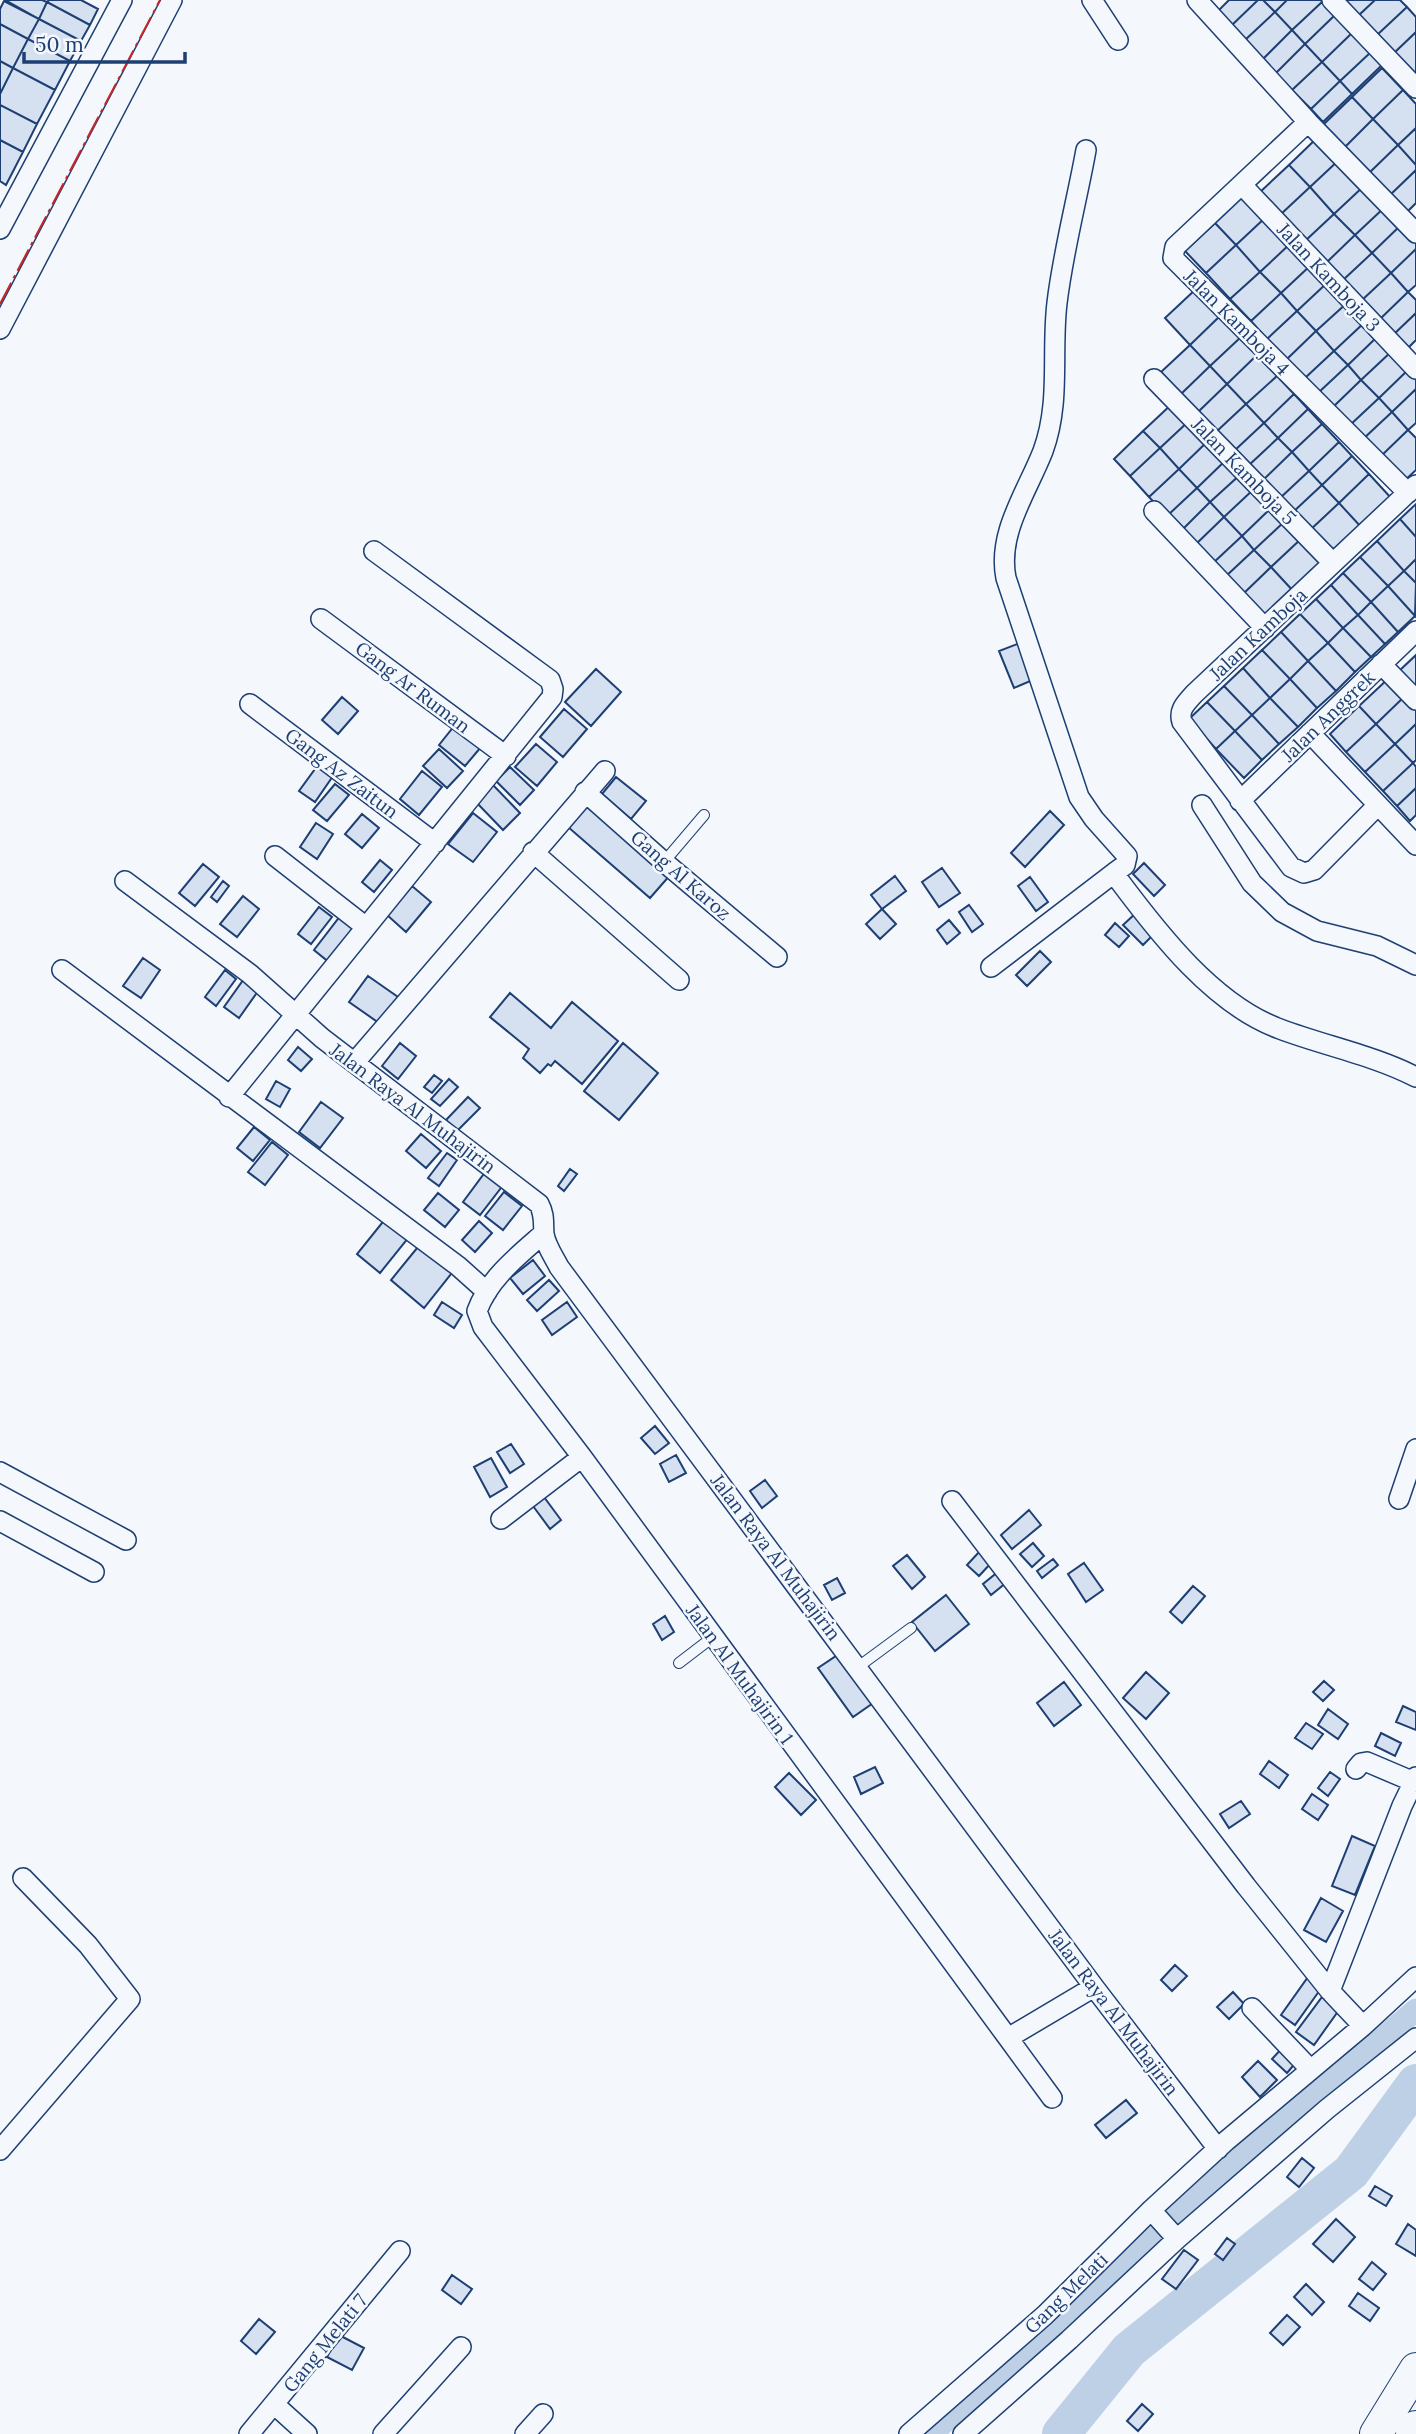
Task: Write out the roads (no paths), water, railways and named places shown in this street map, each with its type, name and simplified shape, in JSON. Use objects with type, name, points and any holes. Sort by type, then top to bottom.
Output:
[{"type":"highway","points":[[1376,2434],[1416,2369]]},
{"type":"highway","points":[[1412,2434],[1416,2427]]},
{"type":"street","points":[[0,229],[122,0]]},
{"type":"street","points":[[0,329],[172,0]]},
{"type":"street","points":[[1093,0],[1118,40]]},
{"type":"street","points":[[1196,0],[1308,122],[1416,233]]},
{"type":"street","points":[[1332,0],[1416,88]]},
{"type":"street","name":"Jalan Kamboja 4","points":[[1308,122],[1175,247],[1173,258],[1412,489]]},
{"type":"street","points":[[991,967],[1125,865],[1127,856],[1094,819],[1079,797],[1003,562],[1004,544],[1044,448],[1055,399],[1057,302],[1086,150]]},
{"type":"street","name":"Jalan Kamboja 3","points":[[1242,185],[1416,369]]},
{"type":"street","name":"Jalan Kamboja 5","points":[[1154,379],[1333,563]]},
{"type":"street","name":"Jalan Kamboja","points":[[1240,801],[1182,722],[1182,708],[1412,489]]},
{"type":"street","points":[[1154,511],[1265,628]]},
{"type":"street","points":[[229,1097],[552,697],[550,680],[374,551]]},
{"type":"street","name":"Gang Ar Ruman","points":[[321,619],[506,755]]},
{"type":"street","name":"Jalan Anggrek","points":[[1240,801],[1416,631]]},
{"type":"street","points":[[1381,664],[1416,700]]},
{"type":"street","name":"Gang Az Zaitun","points":[[250,704],[435,843]]},
{"type":"street","points":[[1310,733],[1416,845]]},
{"type":"street","points":[[355,1062],[605,771]]},
{"type":"street","name":"Gang Al Karoz","points":[[585,792],[778,957]]},
{"type":"street","points":[[1240,801],[1291,867],[1304,873],[1314,870],[1377,806]]},
{"type":"street","points":[[1202,805],[1252,883],[1282,912],[1317,931],[1377,946],[1416,965]]},
{"type":"street","points":[[533,852],[679,980]]},
{"type":"street","points":[[275,856],[366,927]]},
{"type":"street","points":[[1114,873],[1184,958],[1227,999],[1251,1016],[1278,1029],[1364,1056],[1416,1077]]},
{"type":"street","name":"Jalan Raya Al Muhajirin","points":[[125,881],[250,974],[322,1038],[539,1204],[544,1213],[547,1244],[559,1267],[1094,1987],[1218,2149]]},
{"type":"street","points":[[62,970],[458,1266],[487,1292]]},
{"type":"street","name":"Jalan Al Muhajirin 1","points":[[544,1233],[509,1264],[487,1292],[477,1311],[483,1327],[582,1457],[1052,2098]]},
{"type":"street","points":[[1399,1499],[1416,1449]]},
{"type":"street","points":[[501,1519],[582,1457]]},
{"type":"street","points":[[0,1472],[126,1540]]},
{"type":"street","points":[[952,1501],[1238,1875],[1330,1991],[1363,2026]]},
{"type":"street","points":[[0,1521],[94,1572]]},
{"type":"street","points":[[1330,1991],[1415,1780],[1367,1762],[1361,1763],[1356,1769]]},
{"type":"street","points":[[0,2150],[130,1999],[88,1945],[23,1878]]},
{"type":"street","name":"Gang Melati","points":[[909,2434],[1155,2214],[1218,2149],[1416,1978]]},
{"type":"street","points":[[1008,2038],[1094,1987]]},
{"type":"street","points":[[1252,2008],[1310,2069]]},
{"type":"street","points":[[963,2434],[1069,2340],[1176,2238],[1327,2109],[1416,2038]]},
{"type":"street","points":[[1155,2214],[1176,2238]]},
{"type":"street","name":"Gang Melati 7","points":[[249,2434],[400,2251]]},
{"type":"street","points":[[383,2434],[461,2347]]},
{"type":"street","points":[[275,2405],[307,2434]]},
{"type":"street","points":[[525,2434],[543,2414]]},
{"type":"lane","points":[[664,862],[704,816]]},
{"type":"lane","points":[[858,1667],[911,1628]]},
{"type":"lane","points":[[679,1663],[713,1637]]},
{"type":"waterway","points":[[931,2434],[1214,2180],[1416,2010]]},
{"type":"waterway","points":[[1061,2434],[1129,2350],[1351,2172],[1416,2083]]}]
